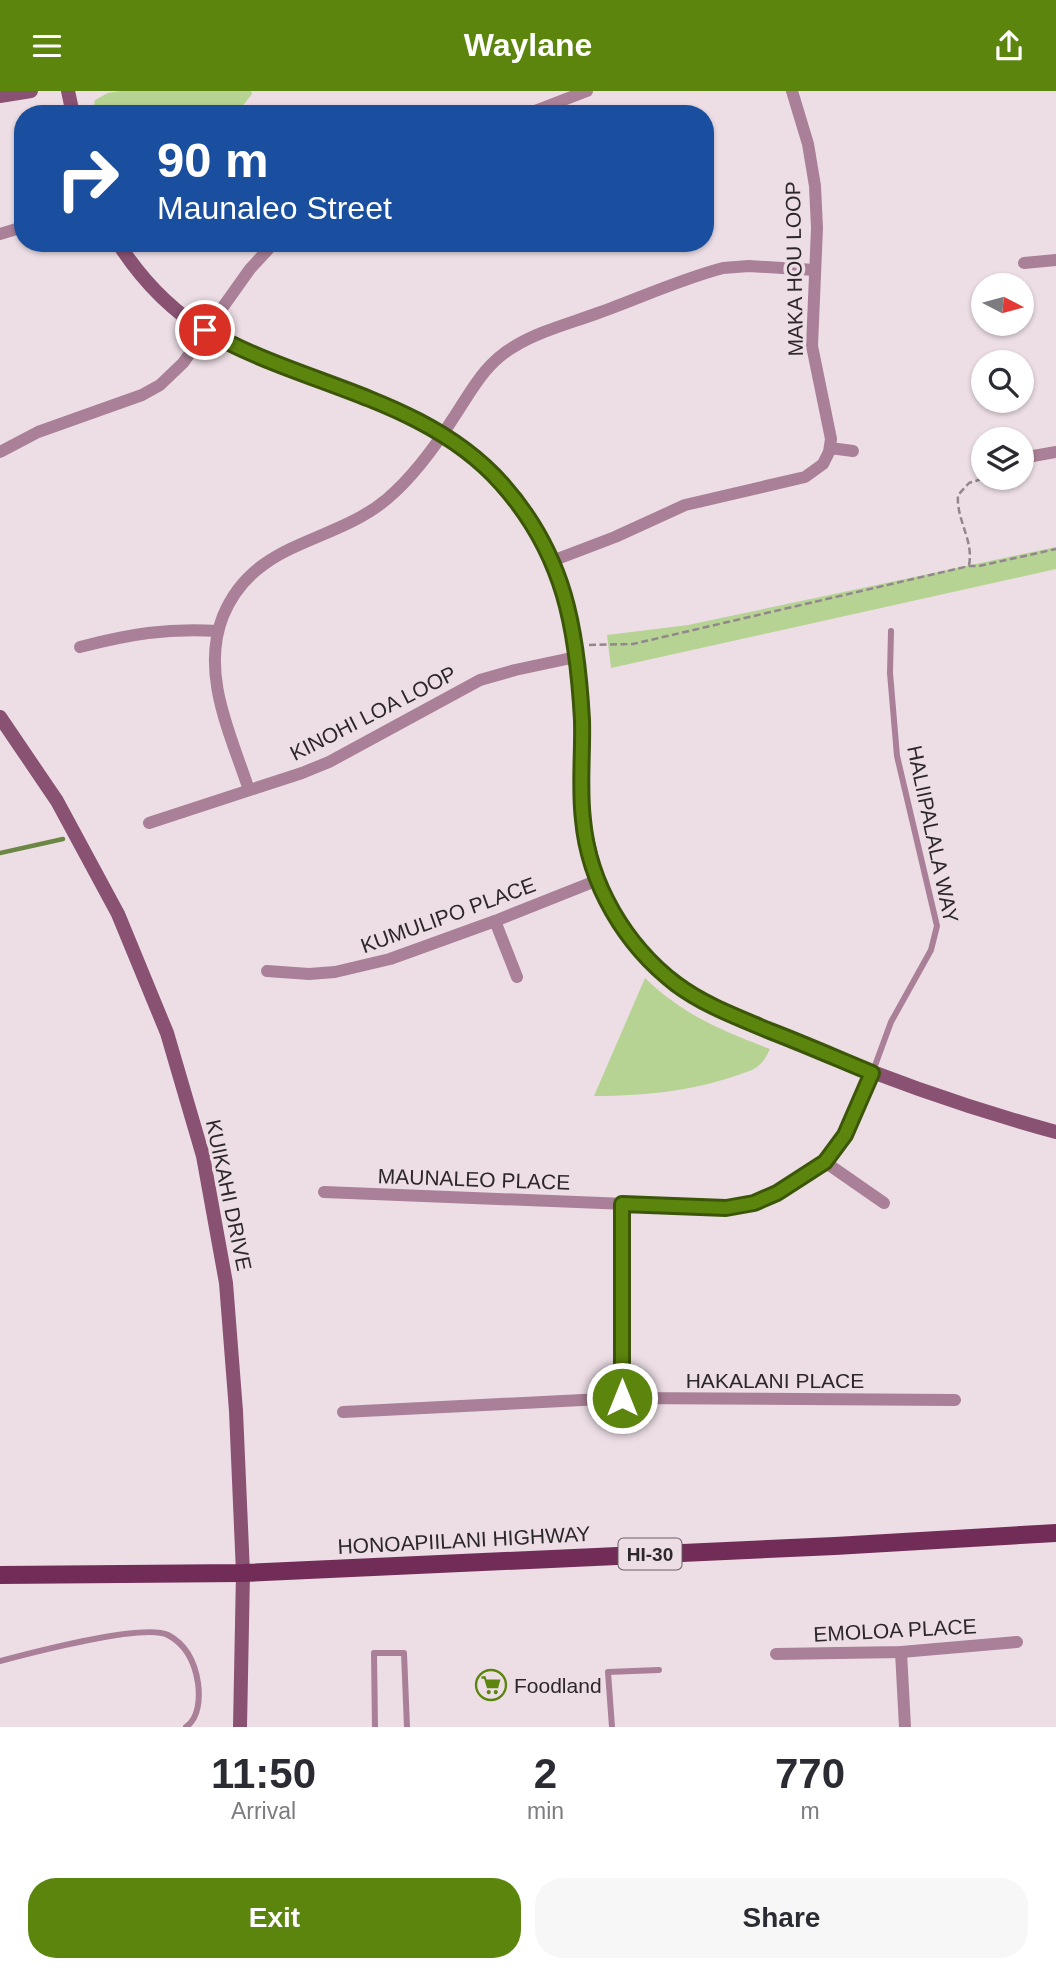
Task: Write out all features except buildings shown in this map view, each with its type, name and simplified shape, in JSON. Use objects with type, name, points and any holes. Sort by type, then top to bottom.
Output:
[{"type":"main road","name":"HONOAPIILANI HIGHWAY","points":[[0,1576],[243,1573],[835,1546],[1056,1533]]},
{"type":"street","points":[[0,96],[31,91]]},
{"type":"street","points":[[550,105],[587,91]]},
{"type":"street","name":"MAKA HOU LOOP","points":[[792,91],[808,144],[815,186],[817,228],[812,346],[831,434],[830,448]]},
{"type":"street","points":[[125,252],[166,301],[205,330],[240,349],[413,417],[474,457],[501,483],[524,512],[559,574],[569,613],[576,652],[582,723],[583,821],[588,849],[598,880],[620,924],[636,946],[676,984],[723,1011],[872,1073],[1056,1132]]},
{"type":"street","points":[[0,452],[38,432],[151,391],[176,371],[223,310],[250,269],[266,252]]},
{"type":"street","points":[[1024,263],[1056,260]]},
{"type":"street","points":[[249,790],[217,688],[214,660],[218,631],[236,592],[256,570],[279,554],[357,519],[385,501],[432,450],[484,370],[504,353],[527,340],[723,268],[749,266],[815,270]]},
{"type":"street","points":[[552,561],[615,537],[685,505],[805,477],[823,464],[830,448],[853,451]]},
{"type":"street","points":[[1034,456],[1056,452]]},
{"type":"street","points":[[80,647],[153,631],[218,631]]},
{"type":"street","name":"KINOHI LOA LOOP","points":[[149,823],[330,762],[480,680],[576,652]]},
{"type":"street","name":"KUIKAHI DRIVE","points":[[0,717],[57,801],[118,914],[167,1033],[199,1144],[226,1283],[236,1411],[243,1573],[240,1727]]},
{"type":"street","name":"KUMULIPO PLACE","points":[[267,971],[309,974],[353,968],[416,951],[598,880]]},
{"type":"street","points":[[495,921],[517,977]]},
{"type":"street","points":[[872,1073],[845,1135],[825,1162],[884,1203]]},
{"type":"street","name":"MAUNALEO PLACE","points":[[324,1192],[726,1208],[754,1203],[777,1193],[825,1162]]},
{"type":"street","points":[[622,1204],[622,1398]]},
{"type":"street","name":"HAKALANI PLACE","points":[[343,1412],[622,1398],[955,1400]]},
{"type":"street","name":"EMOLOA PLACE","points":[[776,1654],[901,1652],[1017,1642]]},
{"type":"street","points":[[901,1652],[905,1727]]},
{"type":"lane","name":"HALIIPALALA WAY","points":[[872,1073],[891,1022],[931,950],[937,926],[898,757],[890,673],[891,631]]},
{"type":"lane","points":[[0,1661],[71,1643],[143,1633],[166,1634],[181,1644],[193,1660],[198,1682],[200,1702],[186,1727]]},
{"type":"lane","points":[[375,1727],[374,1653],[404,1653],[407,1727]]},
{"type":"lane","points":[[612,1727],[608,1672],[659,1670]]},
{"type":"path","points":[[968,566],[970,547],[958,511],[958,495],[971,482]]},
{"type":"path","points":[[576,652],[633,644],[968,566],[1056,549]]},
{"type":"green space","points":[[251,91],[252,94],[243,105],[94,105],[95,100],[108,93]]},
{"type":"green space","points":[[1056,547],[1056,569],[611,668],[607,635],[688,625]]},
{"type":"green space","points":[[645,978],[688,1012],[770,1049],[765,1059],[752,1070],[714,1083],[655,1093],[594,1096]]},
{"type":"waterway","points":[[0,853],[63,839]]},
{"type":"place","name":"Foodland","points":[[491,1685]]},
{"type":"route","points":[[205,330],[240,349],[413,417],[474,457],[501,483],[544,543],[559,574],[576,650],[582,723],[583,821],[596,875],[620,924],[655,966],[699,999],[872,1073],[845,1135],[825,1162],[777,1193],[754,1203],[726,1208],[622,1204],[622,1398]]}]
